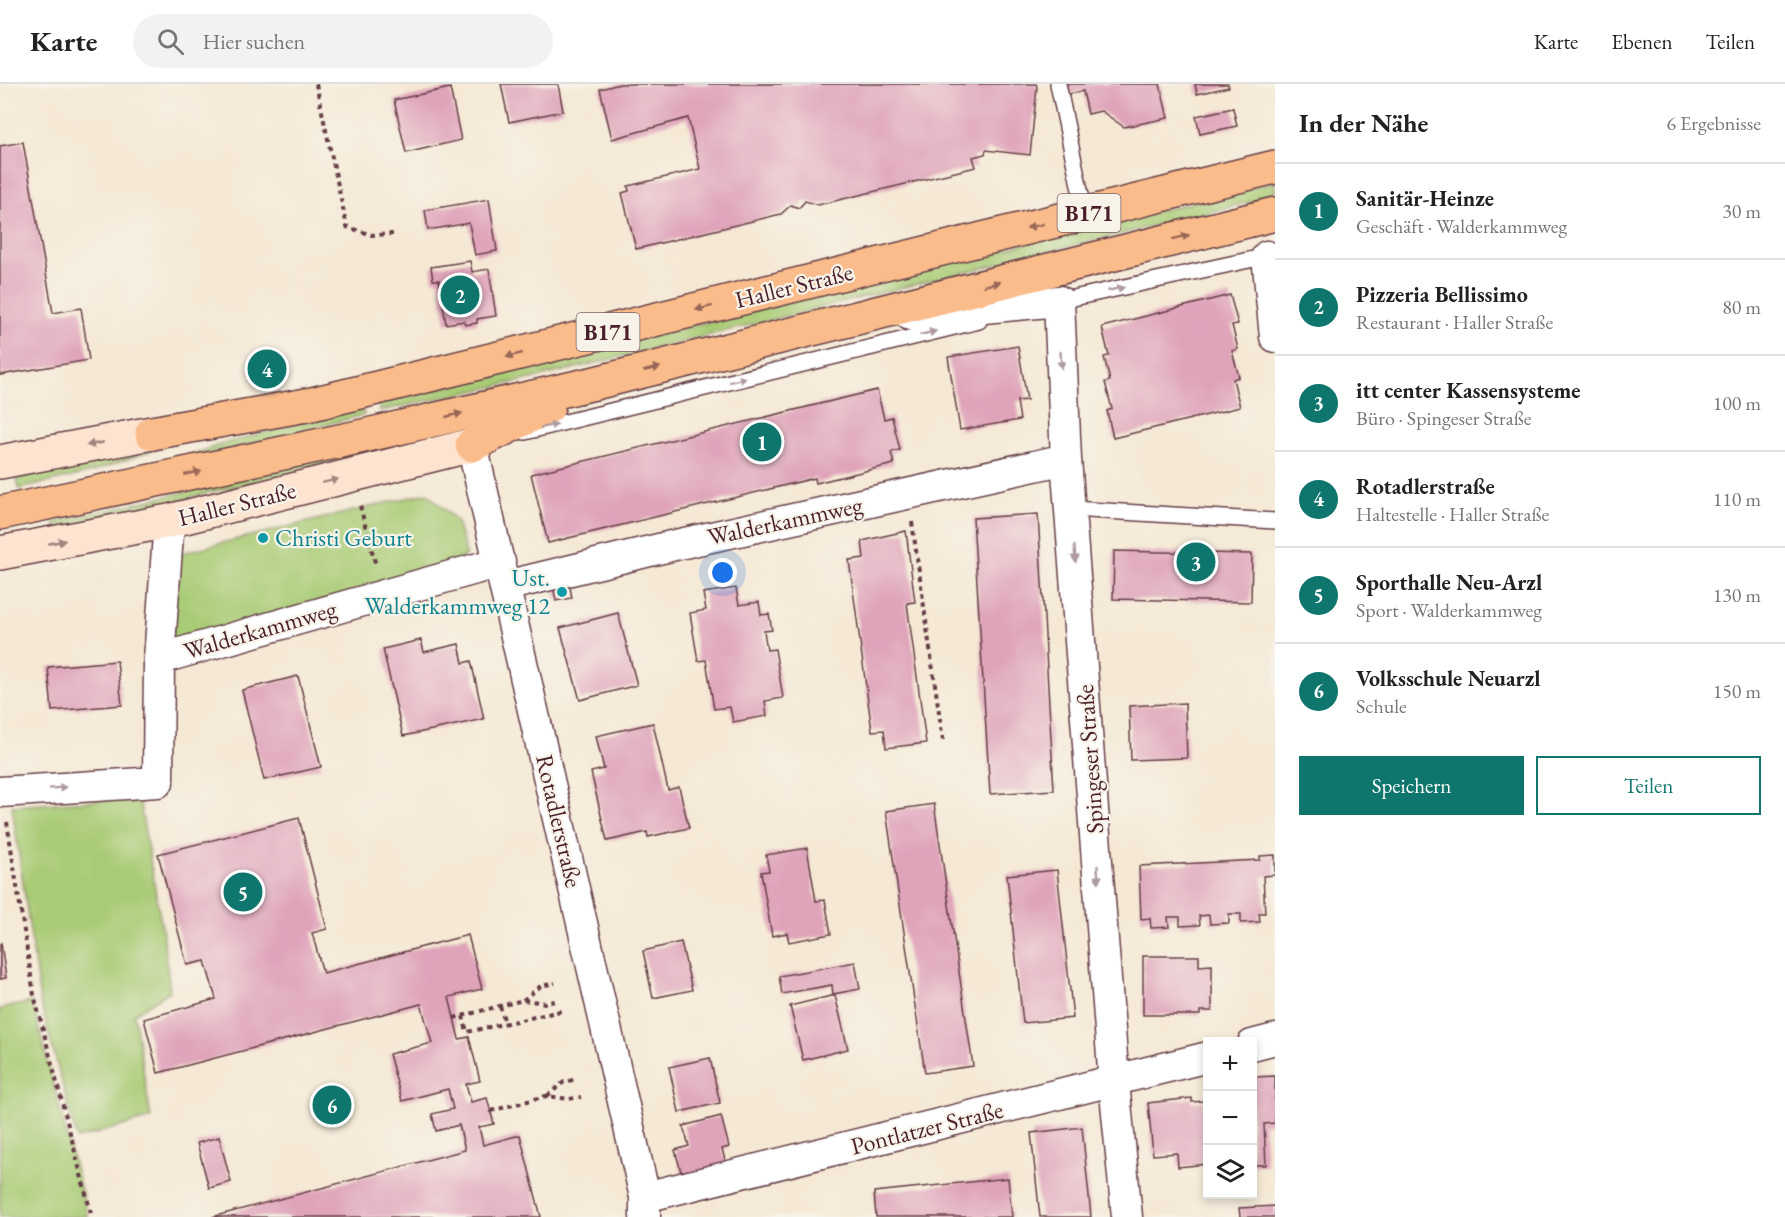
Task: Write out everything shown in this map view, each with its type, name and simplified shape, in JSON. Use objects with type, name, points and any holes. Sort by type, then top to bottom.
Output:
[{"type":"main road","name":"Haller Straße","points":[[0,462],[312,404],[1275,167]]},
{"type":"main road","name":"Haller Straße","points":[[5,512],[376,433],[595,383],[1275,213]]},
{"type":"main road","points":[[472,445],[595,383]]},
{"type":"main road","name":"Haller Straße","points":[[74,498],[166,456],[312,404]]},
{"type":"main road","name":"Haller Straße","points":[[0,553],[169,521],[472,445]]},
{"type":"street","points":[[1271,255],[1275,337]]},
{"type":"street","name":"Haller Straße","points":[[833,323],[1059,301]]},
{"type":"street","name":"Spingeser Straße","points":[[1059,301],[1066,459],[1114,1082],[1127,1217]]},
{"type":"street","name":"Rotadlerstraße","points":[[472,445],[650,1210]]},
{"type":"street","name":"Walderkammweg","points":[[159,659],[383,595],[675,545],[1066,459]]},
{"type":"street","name":"Walderkammweg","points":[[1,792],[158,782],[159,659],[169,521]]},
{"type":"street","points":[[1257,1044],[1275,1039]]},
{"type":"street","name":"Pontlatzer Straße","points":[[650,1210],[1203,1058]]},
{"type":"lane","points":[[1058,84],[1085,214]]},
{"type":"lane","points":[[1059,301],[1271,255]]},
{"type":"lane","name":"Haller Straße","points":[[376,433],[472,445],[1059,301]]},
{"type":"lane","points":[[1071,509],[1275,521]]},
{"type":"path","points":[[316,84],[347,227],[372,235],[393,234]]},
{"type":"path","points":[[908,495],[943,741]]},
{"type":"path","points":[[360,505],[383,595]]},
{"type":"path","points":[[1,792],[34,995],[92,1217]]},
{"type":"path","points":[[454,1018],[523,1000],[541,986],[555,983]]},
{"type":"path","points":[[523,1000],[546,1004],[559,1000]]},
{"type":"path","points":[[500,1006],[505,1023]]},
{"type":"path","points":[[463,1016],[467,1032],[561,1011]]},
{"type":"path","points":[[491,1111],[546,1096],[564,1082],[577,1079]]},
{"type":"path","points":[[546,1096],[569,1099],[581,1097]]},
{"type":"green space","points":[[1275,182],[1275,196],[531,379],[380,411],[379,403]]},
{"type":"green space","points":[[362,406],[364,415],[223,451],[176,460],[222,444]]},
{"type":"green space","points":[[370,445],[372,452],[168,503],[56,528],[54,522],[167,496]]},
{"type":"green space","points":[[164,446],[92,472],[19,489],[17,478],[102,454]]},
{"type":"green space","points":[[427,493],[457,521],[466,554],[461,557],[462,562],[172,642],[176,554]]},
{"type":"green space","points":[[139,798],[163,934],[170,991],[134,1014],[151,1118],[77,1139],[40,1001],[12,806]]},
{"type":"green space","points":[[32,1002],[88,1217],[0,1217],[0,1009]]},
{"type":"building","points":[[501,84],[558,84],[563,111],[509,122]]},
{"type":"building","points":[[620,84],[1036,84],[1037,87],[1030,155],[986,150],[985,154],[973,157],[976,167],[818,205],[805,201],[799,208],[791,205],[781,214],[636,249],[622,193],[629,191],[628,186],[700,169],[688,118],[612,139],[600,89]]},
{"type":"building","points":[[1062,84],[1160,84],[1168,118],[1124,127],[1101,111],[1088,114],[1083,91],[1065,95]]},
{"type":"building","points":[[1195,84],[1228,84],[1229,87],[1197,94]]},
{"type":"building","points":[[450,88],[461,140],[406,153],[394,100]]},
{"type":"building","points":[[1233,108],[1237,126],[1200,134],[1196,116]]},
{"type":"building","points":[[23,142],[53,313],[81,308],[89,360],[0,375],[0,146]]},
{"type":"building","points":[[489,199],[497,251],[475,255],[469,223],[428,230],[425,210]]},
{"type":"building","points":[[470,261],[472,272],[489,269],[496,316],[477,319],[477,323],[465,325],[464,321],[446,324],[439,280],[433,280],[431,267]]},
{"type":"building","points":[[1230,295],[1238,324],[1232,325],[1238,349],[1232,351],[1239,377],[1233,379],[1240,407],[1113,438],[1107,411],[1112,409],[1105,382],[1110,381],[1104,357],[1109,356],[1102,327]]},
{"type":"building","points":[[1018,346],[1027,400],[1017,401],[1020,420],[960,430],[948,357]]},
{"type":"building","points":[[877,390],[884,419],[892,417],[900,450],[891,452],[894,464],[816,483],[815,478],[548,543],[531,474]]},
{"type":"building","points":[[1038,514],[1054,790],[990,794],[973,518]]},
{"type":"building","points":[[906,531],[915,602],[907,603],[926,743],[886,748],[884,730],[872,731],[849,560],[864,558],[862,541]]},
{"type":"building","points":[[1114,551],[1252,554],[1251,602],[1113,599]]},
{"type":"building","name":"Ust. Walderkammweg 12","points":[[569,582],[572,598],[556,601],[553,586]]},
{"type":"building","points":[[736,588],[739,605],[759,602],[761,615],[769,614],[772,630],[764,631],[767,650],[775,649],[783,698],[765,701],[767,716],[733,722],[730,707],[714,709],[706,660],[698,661],[690,613],[706,610],[703,593]]},
{"type":"building","points":[[618,613],[637,685],[580,700],[560,628]]},
{"type":"building","points":[[421,640],[424,652],[459,644],[463,663],[471,661],[484,719],[403,736],[383,649]]},
{"type":"building","points":[[117,661],[122,705],[52,711],[48,667]]},
{"type":"building","points":[[298,676],[321,767],[264,780],[242,690]]},
{"type":"building","points":[[1185,703],[1187,758],[1131,760],[1129,706]]},
{"type":"building","points":[[653,723],[668,790],[679,787],[689,828],[648,837],[647,832],[607,841],[591,772],[604,769],[596,736]]},
{"type":"building","points":[[934,804],[973,1066],[925,1073],[886,811]]},
{"type":"building","points":[[299,818],[327,929],[312,933],[323,973],[468,935],[482,989],[449,997],[459,1039],[469,1037],[480,1081],[466,1084],[471,1102],[487,1098],[494,1124],[479,1127],[483,1145],[520,1135],[541,1217],[212,1217],[465,1150],[459,1125],[436,1131],[432,1114],[453,1109],[448,1089],[402,1101],[389,1054],[432,1043],[421,1004],[158,1073],[144,1019],[216,999],[205,961],[187,965],[158,854]]},
{"type":"building","points":[[807,848],[816,901],[825,900],[831,934],[789,942],[787,933],[772,936],[761,872],[769,871],[766,855]]},
{"type":"building","points":[[1275,855],[1275,875],[1263,876],[1265,913],[1259,913],[1260,922],[1241,923],[1241,914],[1229,914],[1229,923],[1210,924],[1209,915],[1199,916],[1200,925],[1180,926],[1180,917],[1168,917],[1169,927],[1151,928],[1150,918],[1141,919],[1139,866],[1260,860],[1260,856]]},
{"type":"building","points":[[1057,870],[1073,1018],[1023,1023],[1007,875]]},
{"type":"building","points":[[681,942],[692,990],[653,998],[643,951]]},
{"type":"building","points":[[0,944],[6,978],[0,979]]},
{"type":"building","points":[[1143,956],[1199,956],[1199,966],[1212,965],[1212,1011],[1200,1011],[1200,1015],[1143,1015]]},
{"type":"building","points":[[855,962],[860,989],[833,994],[832,985],[782,994],[779,976]]},
{"type":"building","points":[[835,995],[848,1049],[803,1060],[790,1006]]},
{"type":"building","points":[[710,1058],[720,1103],[679,1112],[669,1067]]},
{"type":"building","points":[[1275,1076],[1275,1123],[1264,1124],[1266,1165],[1257,1165],[1257,1077]]},
{"type":"building","points":[[1192,1098],[1192,1102],[1203,1101],[1203,1164],[1178,1167],[1177,1153],[1153,1155],[1148,1103]]},
{"type":"building","points":[[721,1116],[729,1147],[722,1149],[727,1167],[683,1179],[675,1150],[689,1146],[683,1126]]},
{"type":"building","points":[[1082,1127],[1091,1217],[1040,1217],[1031,1133]]},
{"type":"building","points":[[219,1137],[231,1182],[209,1188],[197,1143]]},
{"type":"building","points":[[1008,1178],[1012,1217],[876,1217],[874,1192]]},
{"type":"building","points":[[1275,1206],[1275,1217],[1240,1217],[1239,1208]]},
{"type":"place","name":"Pizzeria Bellissimo","points":[[460,295]]},
{"type":"place","name":"Rotadlerstraße","points":[[267,369]]},
{"type":"place","name":"Sanitär-Heinze","points":[[762,442]]},
{"type":"place","name":"Christi Geburt","points":[[263,538]]},
{"type":"place","name":"itt center Kassensysteme","points":[[1196,562]]},
{"type":"place","name":"Ust. Walderkammweg 12","points":[[562,592]]},
{"type":"place","name":"Sporthalle Neu-Arzl","points":[[243,892]]},
{"type":"place","name":"Volksschule Neuarzl","points":[[332,1105]]}]
